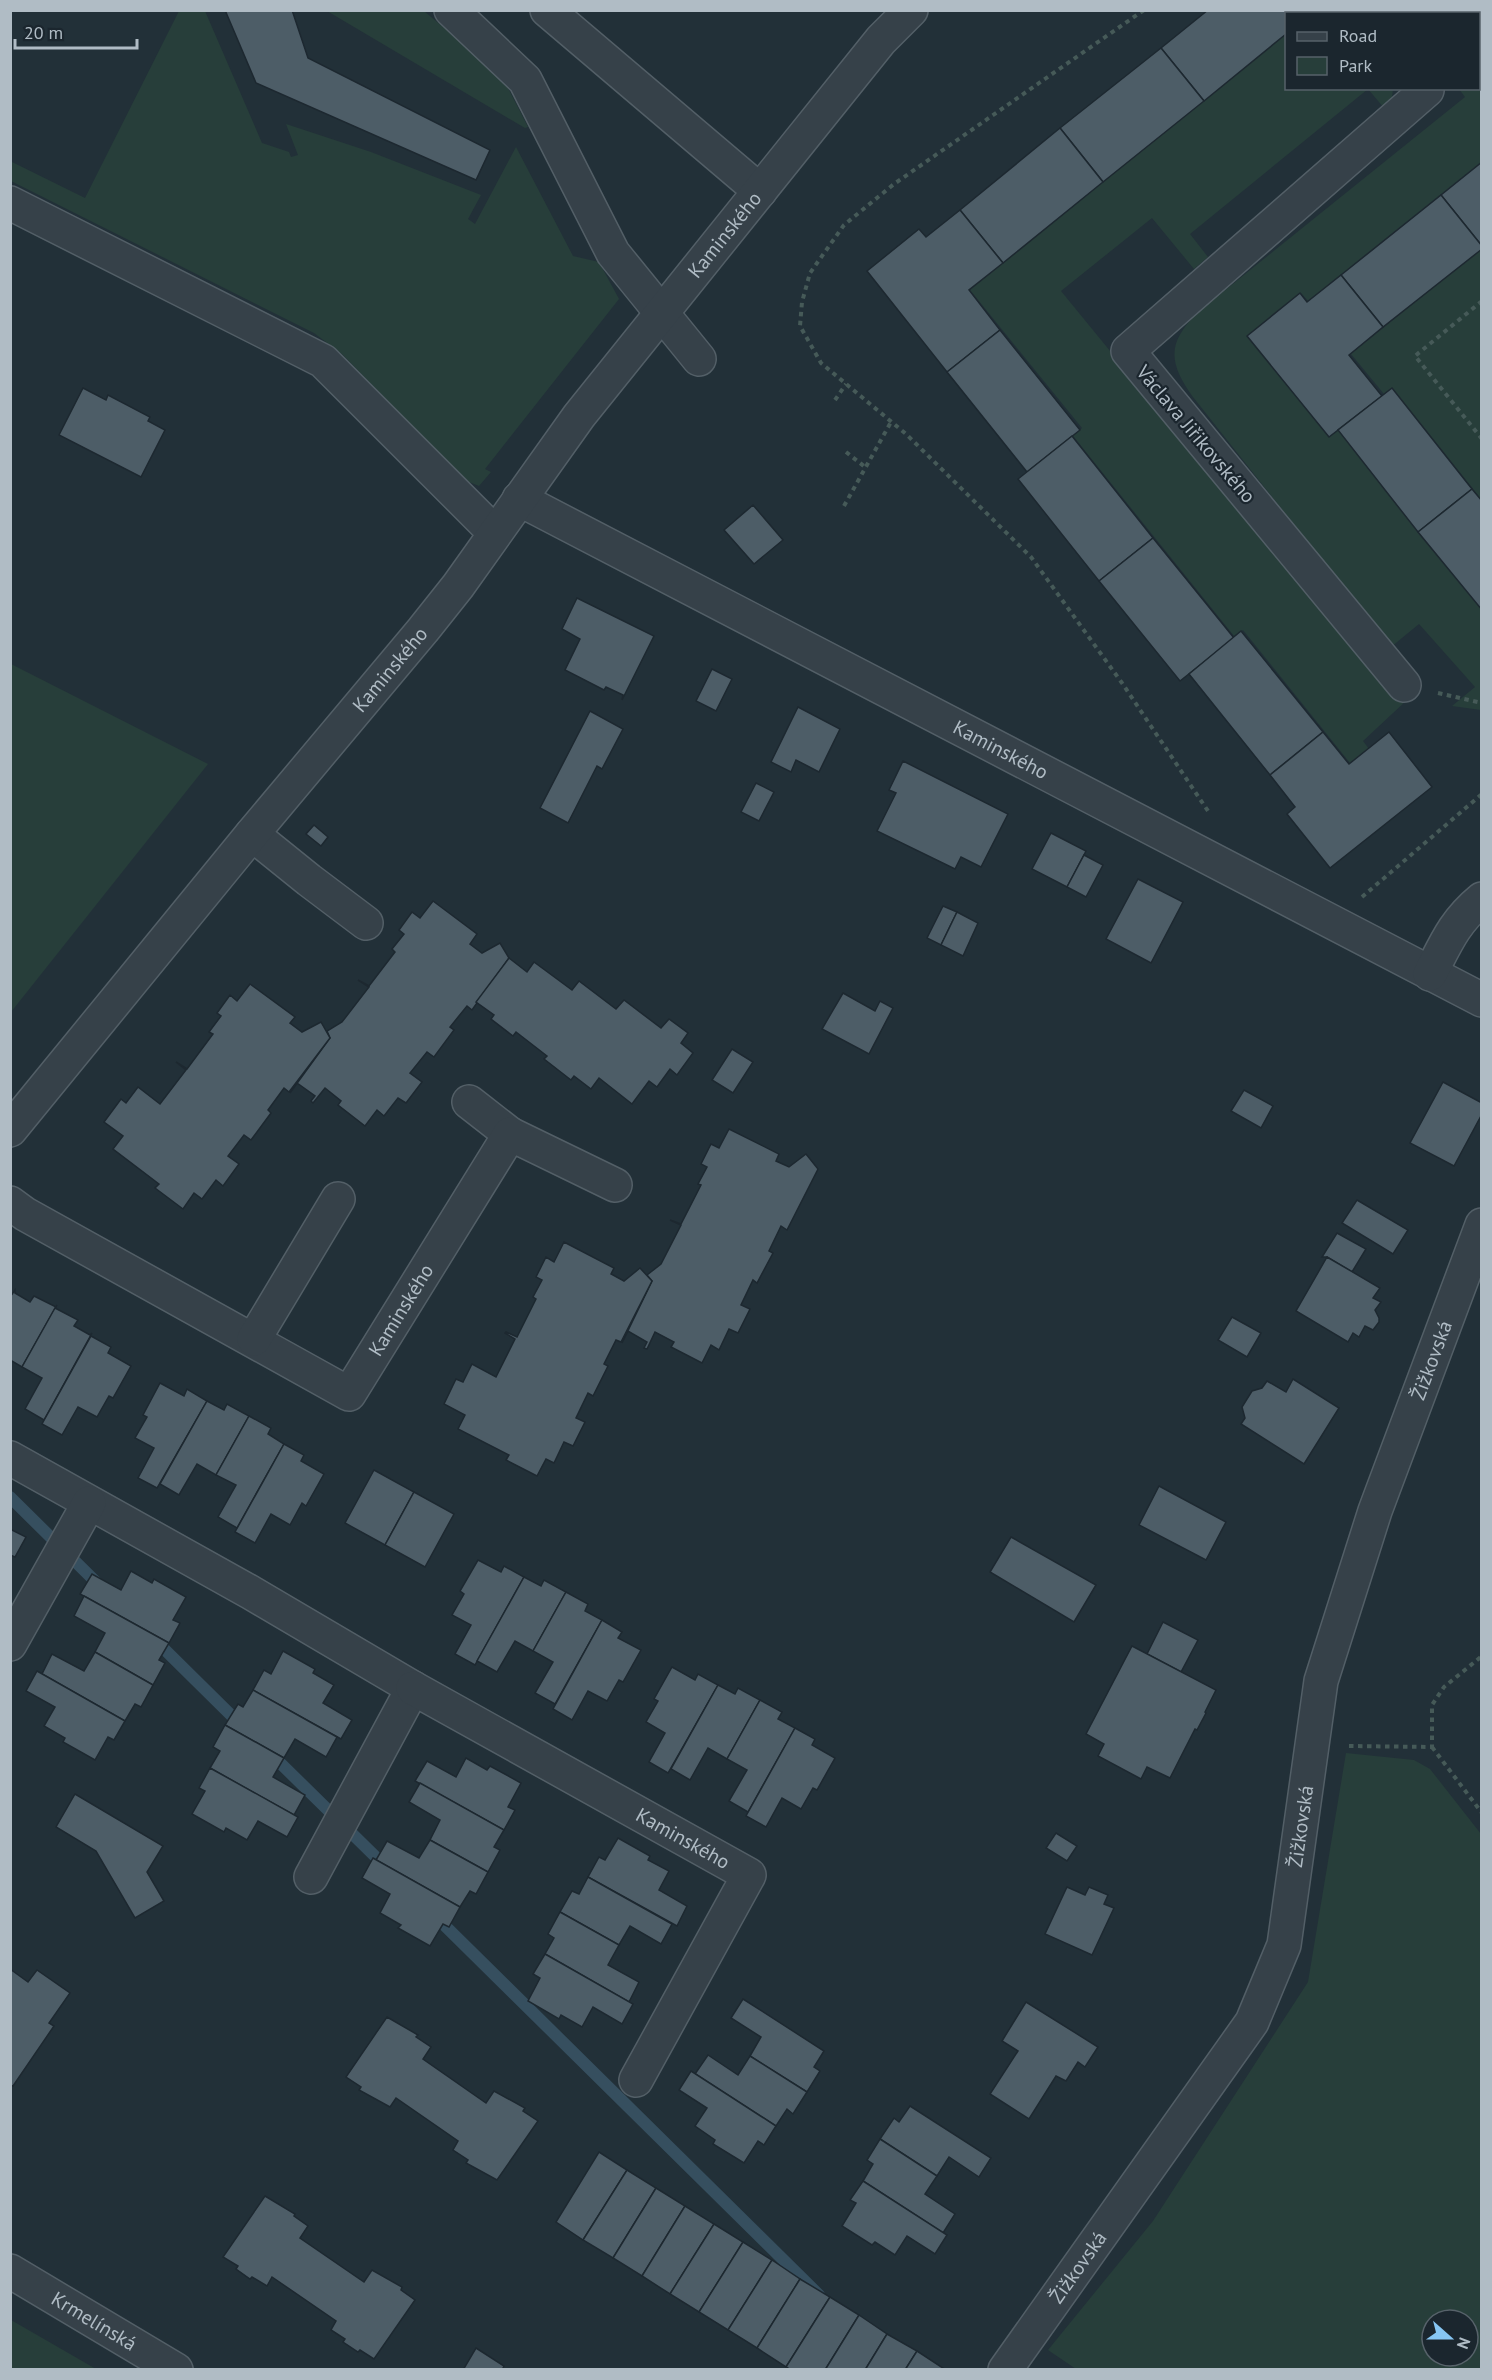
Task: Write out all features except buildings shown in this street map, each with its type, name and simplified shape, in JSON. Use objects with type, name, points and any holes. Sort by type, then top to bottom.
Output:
[{"type":"street","points":[[451,10],[525,80],[614,254],[699,359]]},
{"type":"street","name":"Kaminského","points":[[10,1130],[252,834],[423,630],[458,586],[579,416],[760,191],[547,10]]},
{"type":"street","points":[[760,191],[881,40],[911,10]]},
{"type":"street","name":"Václava Jiřikovského","points":[[1404,685],[1128,351],[1427,90]]},
{"type":"street","points":[[10,203],[323,361],[495,533]]},
{"type":"street","name":"Kaminského","points":[[519,499],[1482,1000]]},
{"type":"street","points":[[252,834],[366,923]]},
{"type":"street","points":[[1430,974],[1464,913],[1482,899]]},
{"type":"street","points":[[469,1102],[510,1134],[615,1185]]},
{"type":"street","name":"Kaminského","points":[[10,1203],[25,1214],[254,1339],[349,1394],[510,1134]]},
{"type":"street","points":[[254,1339],[338,1199]]},
{"type":"street","name":"Žižkovská","points":[[1005,2370],[1252,2022],[1284,1945],[1321,1681],[1375,1511],[1482,1226]]},
{"type":"street","name":"Kaminského","points":[[10,1458],[250,1592],[413,1688],[749,1875],[636,2080]]},
{"type":"street","points":[[10,1644],[89,1503]]},
{"type":"street","points":[[311,1877],[413,1688]]},
{"type":"street","name":"Krmelínská","points":[[10,2271],[176,2370]]},
{"type":"path","points":[[1144,10],[894,184],[844,225],[810,273],[802,302],[800,326],[821,363],[891,422],[1031,557],[1122,683],[1212,817]]},
{"type":"path","points":[[1482,301],[1415,356],[1482,440]]},
{"type":"path","points":[[835,400],[846,384]]},
{"type":"path","points":[[844,506],[891,422]]},
{"type":"path","points":[[846,452],[865,467]]},
{"type":"path","points":[[1332,922],[1482,794]]},
{"type":"path","points":[[1482,1656],[1444,1688],[1432,1705],[1432,1747],[1482,1813]]},
{"type":"path","points":[[1312,1745],[1432,1747]]},
{"type":"green space","points":[[179,11],[205,11],[262,143],[289,152],[291,157],[298,155],[286,124],[371,152],[481,195],[468,219],[475,224],[516,147],[573,256],[599,262],[619,299],[485,469],[491,472],[479,486],[469,482],[457,472],[342,354],[314,333],[11,181],[10,161],[85,198]]},
{"type":"green space","points":[[327,11],[424,11],[485,62],[506,84],[528,127],[525,128]]},
{"type":"green space","points":[[1481,11],[1481,162],[1308,301],[1301,293],[1248,335],[1330,436],[1338,430],[1481,608],[1481,710],[1452,706],[1475,687],[1419,624],[1391,647],[1193,397],[1175,363],[1176,343],[1198,312],[1465,97],[1460,90],[1480,90],[1480,12],[1397,12]]},
{"type":"green space","points":[[1285,35],[1285,90],[1367,90],[1190,234],[1208,257],[1194,269],[1152,218],[1061,291],[1394,698],[1407,700],[1363,741],[1369,749],[1350,763],[1243,630],[1234,636],[1073,436],[1082,428],[970,290]]},
{"type":"green space","points":[[1369,90],[1393,90],[1392,97],[1384,108]]},
{"type":"green space","points":[[1481,249],[1481,499],[1392,388],[1384,394],[1351,354]]},
{"type":"green space","points":[[11,664],[208,764],[11,1012]]},
{"type":"green space","points":[[1346,1753],[1414,1760],[1430,1769],[1481,1834],[1481,2369],[1076,2369],[1048,2350],[1153,2221],[1308,1982]]},
{"type":"green space","points":[[11,2320],[96,2369],[11,2369]]},
{"type":"waterway","points":[[10,1497],[101,1587]]},
{"type":"waterway","points":[[154,1639],[242,1726]]},
{"type":"waterway","points":[[270,1753],[388,1869]]},
{"type":"waterway","points":[[432,1913],[819,2295]]}]
